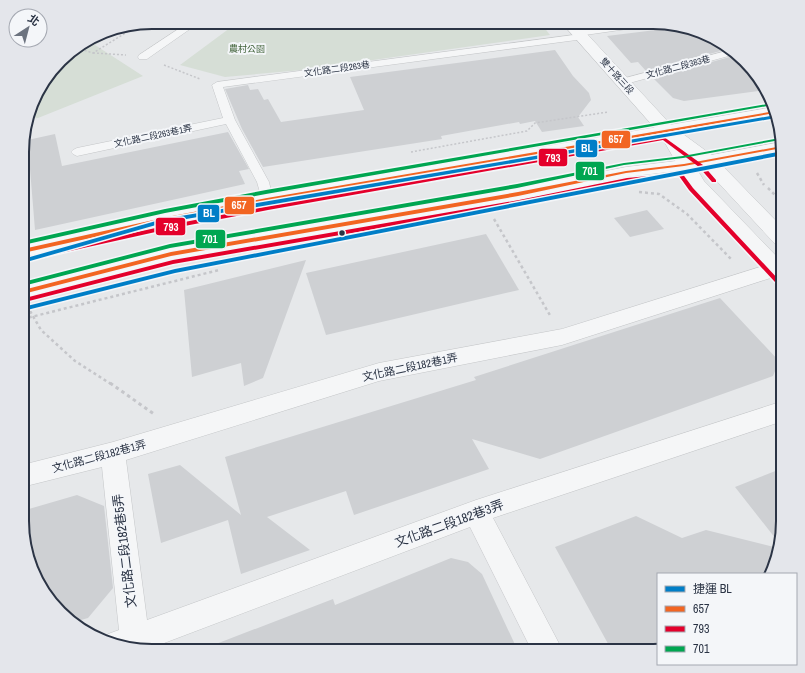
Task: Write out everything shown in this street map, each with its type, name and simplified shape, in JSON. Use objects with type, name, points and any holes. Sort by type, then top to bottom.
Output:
[{"type":"main road","points":[[29,250],[267,200],[770,113]]},
{"type":"main road","points":[[29,290],[171,254],[479,201],[626,172],[684,165],[776,148]]},
{"type":"street","name":"雙十路三段","points":[[576,30],[666,130]]},
{"type":"street","points":[[666,130],[707,160],[776,233]]},
{"type":"street","points":[[666,130],[684,165],[697,184],[776,270]]},
{"type":"street","name":"文化路二段182巷1弄","points":[[29,474],[113,453],[379,372],[562,337],[746,277],[776,273]]},
{"type":"street","name":"文化路二段182巷3弄","points":[[133,643],[476,512],[776,413]]},
{"type":"street","name":"文化路二段182巷5弄","points":[[113,453],[130,642]]},
{"type":"street","points":[[476,512],[544,644]]},
{"type":"lane","points":[[143,57],[185,29]]},
{"type":"lane","name":"文化路二段263巷","points":[[267,200],[263,182],[229,120],[217,85],[576,30]]},
{"type":"lane","name":"文化路二段383巷","points":[[622,82],[726,54]]},
{"type":"lane","name":"文化路二段263巷1弄","points":[[77,152],[229,120]]},
{"type":"path","points":[[84,50],[93,52],[127,32]]},
{"type":"path","points":[[757,173],[763,184],[776,197]]},
{"type":"path","points":[[633,191],[660,194],[688,214],[723,250],[746,277]]},
{"type":"path","points":[[660,194],[663,191]]},
{"type":"path","points":[[479,201],[487,208],[562,337]]},
{"type":"path","points":[[29,310],[40,330],[75,361],[133,398],[178,433]]},
{"type":"green space","name":"農村公園","points":[[229,29],[545,29],[550,35],[302,70],[225,77],[180,65]]},
{"type":"green space","points":[[108,37],[95,45],[143,76],[34,118],[45,90],[60,71],[90,45],[105,38]]},
{"type":"building","points":[[662,29],[669,30],[693,36],[722,51],[646,71],[638,62],[631,63],[607,36]]},
{"type":"building","points":[[555,50],[573,76],[589,93],[591,100],[578,117],[584,126],[542,132],[535,121],[520,124],[519,122],[441,136],[442,139],[263,167],[242,129],[225,89],[248,85],[250,90],[258,89],[264,100],[268,99],[281,122],[364,110],[350,77]]},
{"type":"building","points":[[730,57],[751,77],[760,91],[684,101],[673,98],[653,78]]},
{"type":"building","points":[[228,132],[249,169],[239,171],[245,184],[35,230],[29,169],[30,140],[55,134],[62,166]]},
{"type":"building","points":[[647,210],[664,229],[630,237],[614,218]]},
{"type":"building","points":[[486,234],[519,290],[326,335],[306,273]]},
{"type":"building","points":[[306,260],[263,378],[244,386],[241,363],[192,377],[184,290]]},
{"type":"building","points":[[720,298],[776,358],[776,368],[773,376],[540,459],[472,439],[489,469],[354,515],[346,491],[267,517],[310,550],[241,574],[228,520],[161,543],[148,474],[180,465],[241,515],[225,457],[476,380],[474,377]]},
{"type":"building","points":[[776,471],[775,538],[735,487]]},
{"type":"building","points":[[77,495],[104,506],[113,588],[88,618],[80,620],[65,608],[54,596],[45,582],[38,568],[31,545],[29,509]]},
{"type":"building","points":[[636,516],[682,538],[706,530],[774,547],[764,573],[657,573],[657,644],[608,644],[555,547]]},
{"type":"building","points":[[451,558],[468,562],[482,574],[515,644],[216,644],[333,599],[335,605]]},
{"type":"metro line","name":"BL","points":[[29,259],[163,221],[771,117]]},
{"type":"metro line","name":"BL","points":[[29,308],[175,271],[776,154]]},
{"type":"transit line","name":"701","points":[[29,242],[165,211],[266,192],[767,105]]},
{"type":"transit line","name":"657","points":[[29,250],[167,219],[267,200],[770,113]]},
{"type":"transit line","name":"793","points":[[29,258],[169,227],[268,208],[664,138],[701,166],[714,181]]},
{"type":"transit line","name":"701","points":[[29,282],[170,246],[517,186],[624,164],[683,157],[775,140]]},
{"type":"transit line","name":"657","points":[[29,290],[171,254],[518,194],[626,172],[684,165],[776,148]]},
{"type":"transit line","name":"793","points":[[29,299],[173,262],[519,202],[627,180],[680,174],[691,189],[776,280]]}]
